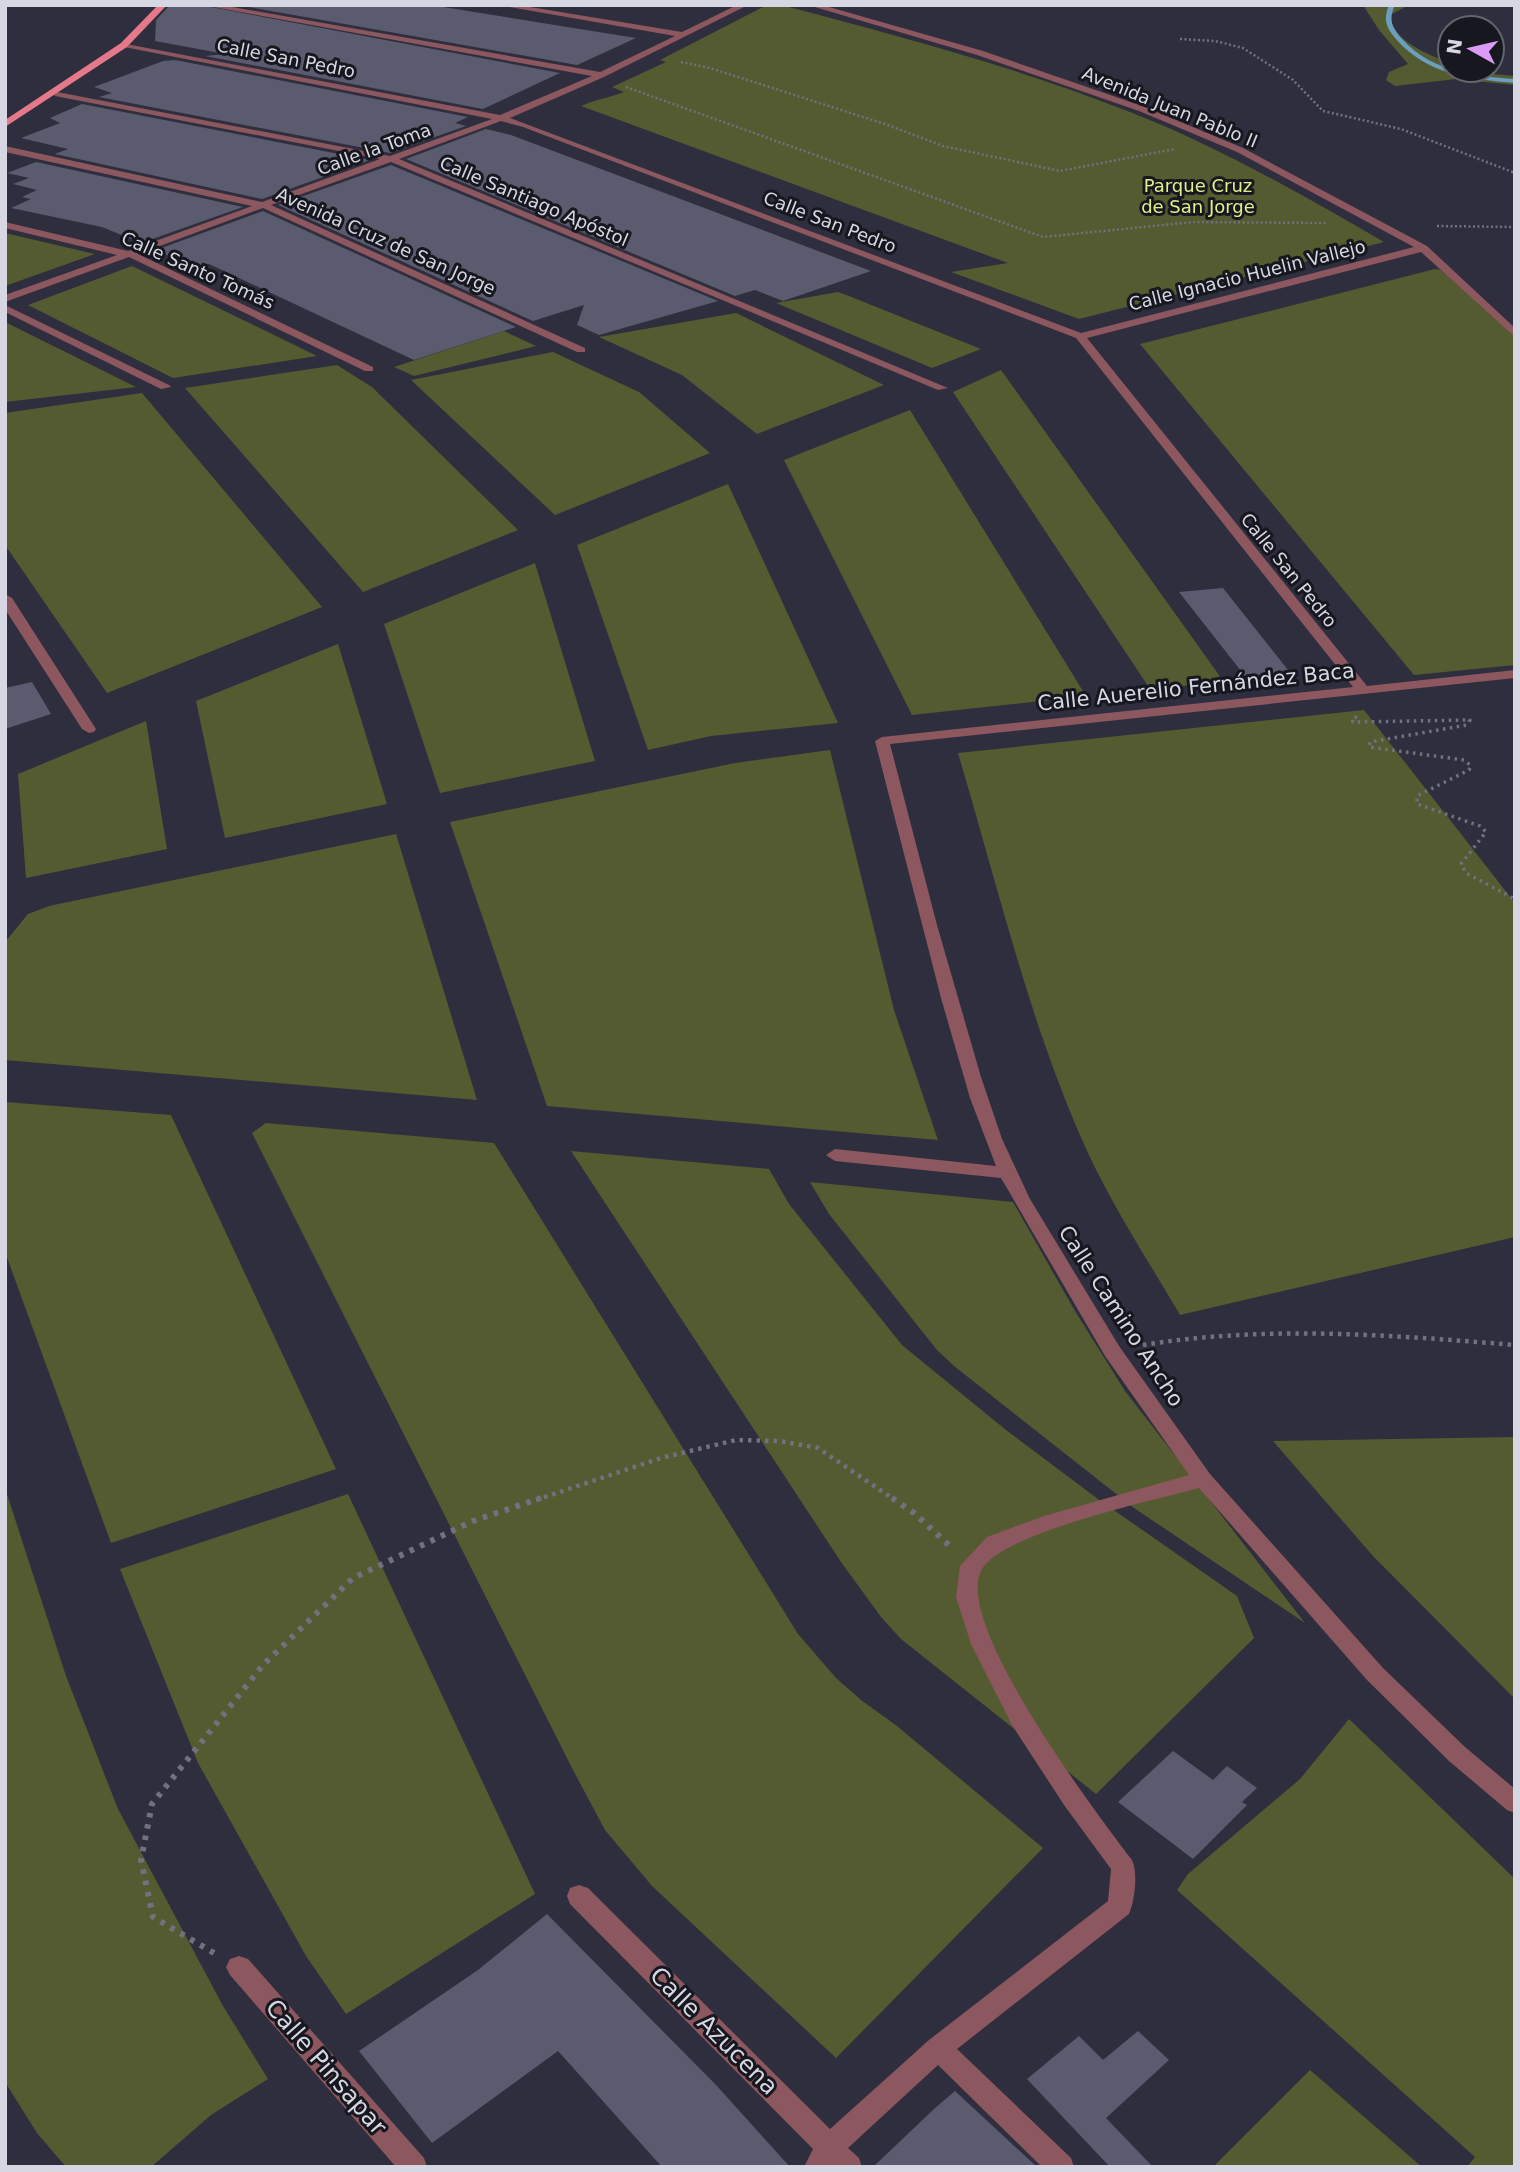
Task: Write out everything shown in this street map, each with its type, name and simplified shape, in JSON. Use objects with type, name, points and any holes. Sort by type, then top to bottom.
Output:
[{"type":"main road","points":[[5,124],[124,45],[163,5]]},
{"type":"street","points":[[206,5],[601,75]]},
{"type":"street","points":[[502,5],[684,35]]},
{"type":"street","name":"Calle la Toma","points":[[5,299],[132,255],[502,118],[601,75],[744,5]]},
{"type":"street","name":"Avenida Juan Pablo II","points":[[812,5],[993,57],[1142,109],[1220,142],[1423,248],[1515,334]]},
{"type":"street","name":"Calle San Pedro","points":[[124,45],[502,118],[1080,336],[1363,690]]},
{"type":"street","name":"Calle Santiago Apóstol","points":[[55,93],[392,159],[942,388]]},
{"type":"street","name":"Avenida Cruz de San Jorge","points":[[5,149],[263,205],[582,350]]},
{"type":"street","name":"Calle Santo Tomás","points":[[5,225],[132,255],[369,369]]},
{"type":"street","name":"Calle Ignacio Huelin Vallejo","points":[[1080,336],[1423,248]]},
{"type":"street","points":[[5,308],[165,387]]},
{"type":"street","points":[[5,598],[89,729]]},
{"type":"street","name":"Calle Auerelio Fernández Baca","points":[[882,741],[1515,674]]},
{"type":"street","name":"Calle Camino Ancho","points":[[882,741],[939,961],[989,1128],[1006,1173],[1112,1351],[1203,1479],[1375,1674],[1457,1754],[1515,1803]]},
{"type":"street","points":[[835,1155],[1006,1173]]},
{"type":"street","points":[[823,2157],[938,2048],[1120,1906],[1123,1867],[1072,1798],[1020,1718],[982,1644],[967,1597],[971,1566],[995,1543],[1044,1524],[1203,1479]]},
{"type":"street","name":"Calle Azucena","points":[[579,1896],[823,2157],[849,2167]]},
{"type":"street","name":"Calle Pinsapar","points":[[239,1967],[414,2167]]},
{"type":"street","points":[[938,2048],[1061,2167]]},
{"type":"path","points":[[1180,39],[1215,41],[1242,48],[1293,80],[1323,111],[1401,129],[1515,173]]},
{"type":"path","points":[[650,52],[710,68],[885,124],[943,146],[1060,171],[1220,142]]},
{"type":"path","points":[[618,84],[1043,237],[1193,222],[1326,223]]},
{"type":"path","points":[[1384,226],[1515,227]]},
{"type":"path","points":[[1364,716],[1352,718],[1353,722],[1469,720],[1467,725],[1370,742],[1370,747],[1464,760],[1471,765],[1469,770],[1417,796],[1417,804],[1480,826],[1486,832],[1461,864],[1466,873],[1515,900]]},
{"type":"path","points":[[1112,1351],[1193,1335],[1324,1331],[1515,1345]]},
{"type":"path","points":[[239,1967],[153,1917],[141,1860],[152,1804],[262,1665],[353,1578],[473,1521],[661,1458],[736,1440],[780,1441],[818,1448],[914,1513],[971,1566]]},
{"type":"green space","name":"Parque Cruz de San Jorge","points":[[767,5],[781,5],[957,53],[1130,112],[1228,156],[1384,242],[1079,319],[951,272],[1008,263],[581,106],[624,92],[612,87],[666,62],[660,60]]},
{"type":"green space","points":[[1363,5],[1409,5],[1390,15],[1392,24],[1404,40],[1436,57],[1436,81],[1395,86],[1386,80],[1389,72],[1408,64],[1379,30]]},
{"type":"green space","points":[[1506,75],[1515,76],[1515,85],[1505,84]]},
{"type":"green space","points":[[5,233],[95,254],[5,286]]},
{"type":"green space","points":[[132,266],[317,356],[173,378],[28,305]]},
{"type":"green space","points":[[1435,269],[1441,270],[1515,336],[1515,665],[1414,675],[1140,344]]},
{"type":"green space","points":[[838,292],[981,349],[932,368],[776,303]]},
{"type":"green space","points":[[736,313],[884,385],[757,434],[682,375],[599,337]]},
{"type":"green space","points":[[5,322],[136,387],[5,402]]},
{"type":"green space","points":[[504,331],[536,346],[414,376],[394,367]]},
{"type":"green space","points":[[553,352],[639,392],[710,453],[555,515],[411,380]]},
{"type":"green space","points":[[337,365],[372,387],[518,530],[363,592],[185,388]]},
{"type":"green space","points":[[1001,370],[1224,682],[1150,689],[953,392]]},
{"type":"green space","points":[[142,393],[322,607],[107,693],[5,545],[5,413]]},
{"type":"green space","points":[[910,410],[1086,696],[912,715],[784,460]]},
{"type":"green space","points":[[728,484],[838,723],[711,736],[648,750],[577,545]]},
{"type":"green space","points":[[535,563],[595,761],[440,793],[384,624]]},
{"type":"green space","points":[[338,644],[387,804],[225,838],[196,701]]},
{"type":"green space","points":[[1364,710],[1515,903],[1515,1237],[1180,1315],[1109,1194],[1067,1105],[1016,956],[958,753]]},
{"type":"green space","points":[[146,721],[167,849],[26,878],[18,774]]},
{"type":"green space","points":[[830,750],[894,1010],[938,1140],[547,1106],[450,822],[735,763]]},
{"type":"green space","points":[[396,834],[477,1100],[5,1060],[5,942],[28,914],[49,906]]},
{"type":"green space","points":[[5,1102],[171,1115],[336,1469],[111,1543],[5,1252]]},
{"type":"green space","points":[[266,1123],[494,1143],[798,1634],[836,1678],[861,1700],[897,1726],[1043,1848],[836,2058],[652,1886],[605,1830],[252,1133]]},
{"type":"green space","points":[[571,1151],[769,1169],[789,1204],[902,1345],[1006,1430],[1098,1499],[1237,1596],[1254,1638],[1096,1794],[901,1639],[881,1617],[841,1562]]},
{"type":"green space","points":[[810,1182],[1013,1202],[1075,1311],[1125,1391],[1305,1623],[1134,1508],[954,1366],[937,1350],[829,1214]]},
{"type":"green space","points":[[1515,1437],[1515,1699],[1373,1556],[1273,1441]]},
{"type":"green space","points":[[5,1488],[66,1676],[118,1809],[223,2006],[268,2079],[211,2115],[151,2167],[66,2167],[37,2133],[5,2082]]},
{"type":"green space","points":[[348,1494],[535,1894],[346,2014],[306,1956],[198,1763],[120,1569]]},
{"type":"green space","points":[[1349,1719],[1515,1879],[1515,2167],[1467,2167],[1475,2157],[1177,1890],[1188,1874],[1300,1779]]},
{"type":"green space","points":[[1310,2070],[1422,2167],[1213,2167]]},
{"type":"building","points":[[170,5],[200,5],[560,73],[483,109],[205,56],[225,54],[155,41],[156,20]]},
{"type":"building","points":[[237,5],[431,5],[636,38],[577,65]]},
{"type":"building","points":[[175,60],[468,117],[455,123],[466,126],[390,153],[99,97],[112,93],[94,87],[163,61]]},
{"type":"building","points":[[82,104],[370,160],[262,199],[55,154],[68,149],[21,138],[60,123],[50,118]]},
{"type":"building","points":[[486,129],[511,135],[871,271],[783,301],[755,290],[735,296],[406,159]]},
{"type":"building","points":[[36,162],[243,207],[141,243],[102,227],[11,208],[31,199],[22,197],[37,190],[13,184],[29,178],[7,173]]},
{"type":"building","points":[[391,165],[718,301],[599,335],[577,325],[584,305],[533,321],[278,205]]},
{"type":"building","points":[[263,211],[516,327],[414,360],[209,264],[194,268],[156,250]]},
{"type":"building","points":[[1223,588],[1296,680],[1252,685],[1179,592]]},
{"type":"building","points":[[32,682],[51,714],[5,729],[5,688]]},
{"type":"building","points":[[1173,1751],[1213,1780],[1227,1766],[1257,1788],[1242,1802],[1247,1805],[1193,1859],[1118,1802]]},
{"type":"building","points":[[547,1914],[717,2086],[790,2167],[662,2167],[558,2051],[432,2143],[359,2051],[478,1970]]},
{"type":"building","points":[[1138,2031],[1169,2060],[1106,2118],[1153,2167],[1110,2167],[1027,2079],[1079,2036],[1103,2060]]},
{"type":"building","points":[[955,2091],[1037,2167],[873,2167],[934,2109]]},
{"type":"waterway","points":[[1392,5],[1388,15],[1390,27],[1423,61],[1467,76],[1515,81]]}]
